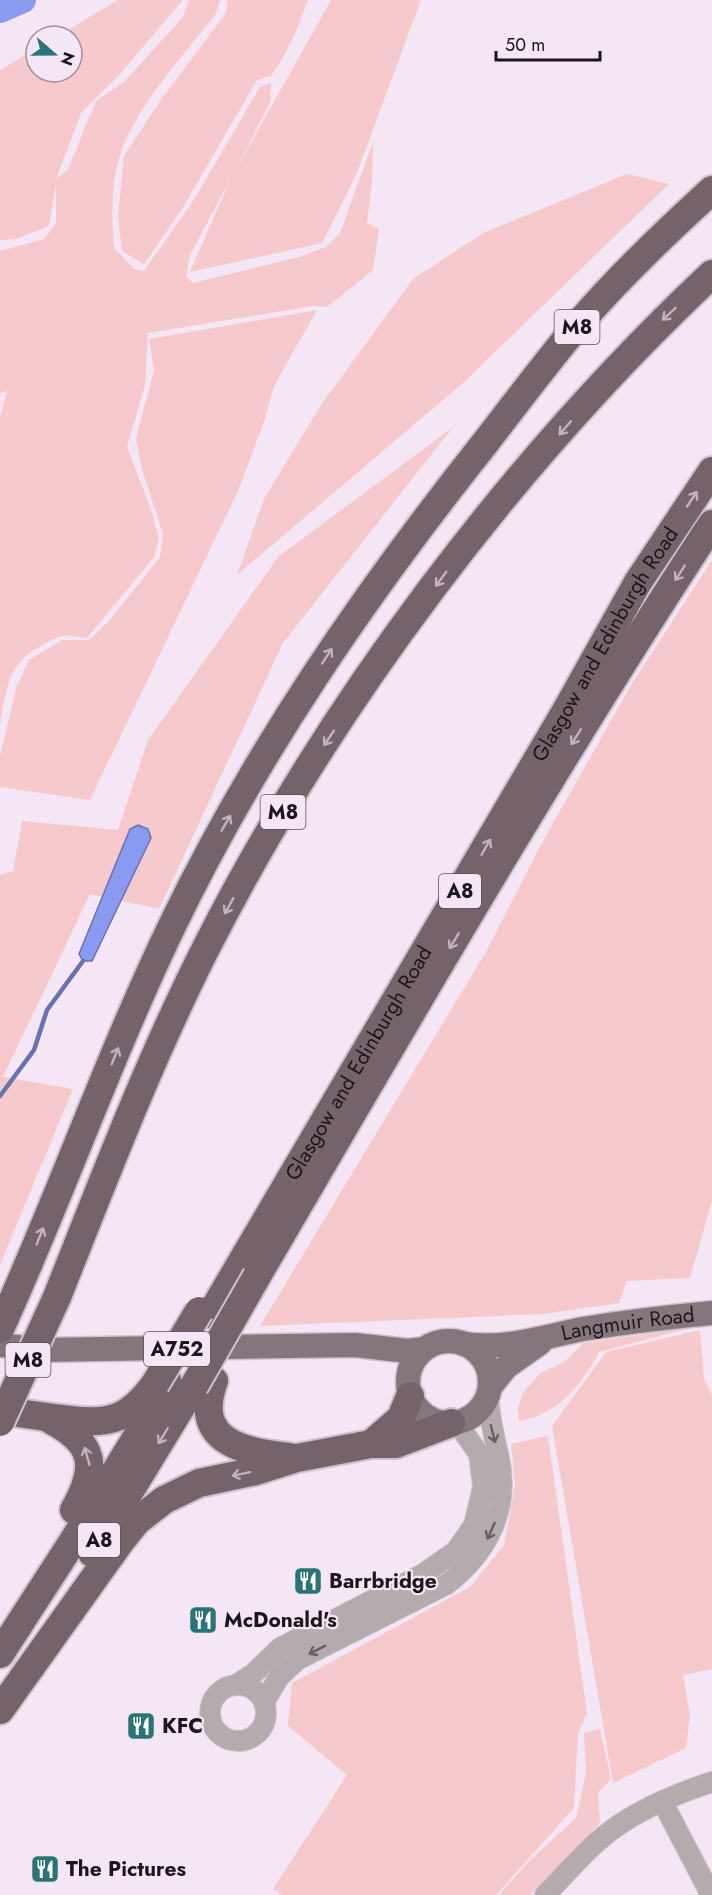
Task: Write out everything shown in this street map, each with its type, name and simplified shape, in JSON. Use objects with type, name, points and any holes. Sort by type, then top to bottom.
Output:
[{"type":"highway","name":"M8","points":[[0,1329],[136,1005],[215,841],[326,657],[376,584],[582,320],[638,261],[712,190]]},
{"type":"highway","name":"M8","points":[[457,478],[591,329],[712,209]]},
{"type":"highway","name":"M8","points":[[0,1422],[57,1297],[139,1091],[207,946],[317,756],[446,573],[515,486],[603,384],[657,326],[712,274]]},
{"type":"highway","name":"Glasgow and Edinburgh Road","points":[[0,1692],[85,1564],[183,1384],[205,1312],[290,1177],[561,719],[638,582],[712,471]]},
{"type":"highway","name":"Glasgow and Edinburgh Road","points":[[0,1654],[75,1538],[183,1384],[263,1279],[390,1048],[616,671],[712,524]]},
{"type":"highway","points":[[0,1410],[90,1423],[115,1419],[143,1400],[183,1384],[208,1405],[210,1418],[217,1432],[227,1443],[251,1452],[297,1458]]},
{"type":"highway","points":[[371,1444],[401,1418],[409,1390]]},
{"type":"highway","points":[[0,1637],[70,1518],[89,1479],[88,1454],[82,1441],[51,1419]]},
{"type":"highway","points":[[0,1710],[137,1521],[164,1500],[199,1483],[256,1471],[297,1458],[371,1444],[396,1444],[454,1423]]},
{"type":"main road","name":"Langmuir Road","points":[[464,1344],[498,1347],[618,1323],[712,1312]]},
{"type":"main road","name":"Langmuir Road","points":[[489,1390],[506,1367],[546,1339]]},
{"type":"main road","points":[[355,1345],[381,1361],[409,1390],[416,1407],[426,1416],[454,1423],[477,1413],[489,1390],[487,1366],[474,1349],[464,1344],[444,1341],[424,1349],[412,1365],[409,1390]]},
{"type":"main road","name":"A752","points":[[0,1345],[42,1350],[355,1345],[408,1351],[424,1349]]},
{"type":"street","points":[[264,1702],[279,1677],[297,1660],[447,1584],[467,1569],[482,1551],[498,1515],[501,1495],[499,1457],[489,1419],[489,1390]]},
{"type":"street","points":[[237,1684],[253,1689],[264,1702],[266,1720],[257,1734],[243,1741],[236,1741],[218,1734],[210,1719],[211,1703],[221,1690],[253,1674],[280,1648],[423,1574],[456,1551],[474,1526],[483,1487],[479,1454],[454,1423]]},
{"type":"street","points":[[546,1895],[598,1841],[624,1822],[662,1801],[712,1782]]},
{"type":"street","points":[[662,1801],[711,1895]]},
{"type":"shaded area","points":[[118,0],[183,0],[118,76],[81,113],[56,179],[68,169],[96,101],[124,82],[182,18],[189,0],[221,0],[215,15],[157,88],[144,108],[122,149],[116,170],[112,209],[114,248],[134,269],[144,271],[193,201],[260,87],[271,83],[270,103],[235,171],[331,0],[421,0],[356,175],[322,243],[190,272],[230,180],[190,255],[186,277],[193,283],[299,257],[326,247],[340,233],[373,142],[372,184],[367,223],[379,229],[373,270],[327,307],[313,306],[148,333],[145,385],[127,447],[152,512],[159,539],[155,556],[87,638],[57,637],[28,654],[20,662],[10,679],[0,723],[0,417],[7,391],[0,393],[0,251],[44,239],[56,223],[56,185],[49,226],[16,239],[0,240],[0,70],[24,56],[24,84],[84,84],[84,24],[78,24]]},
{"type":"shaded area","points":[[228,0],[308,0],[283,58],[271,76],[257,80],[182,209],[144,264],[122,251],[118,216],[124,156],[160,101],[226,13]]},
{"type":"shaded area","points":[[627,174],[669,184],[463,383],[237,575],[264,499],[321,405],[413,279],[483,233]]},
{"type":"shaded area","points":[[317,310],[274,386],[264,422],[238,491],[90,800],[0,787],[0,756],[16,688],[29,660],[62,640],[89,640],[109,621],[160,557],[163,534],[142,469],[136,438],[154,370],[149,339]]},
{"type":"shaded area","points":[[453,427],[283,643],[159,909],[90,894],[3,1077],[73,1089],[0,1265],[0,875],[13,871],[22,821],[118,830],[148,740],[278,557]]},
{"type":"shaded area","points":[[712,560],[712,1201],[690,1278],[627,1281],[619,1303],[543,1314],[260,1326],[487,950],[539,848],[631,685]]},
{"type":"shaded area","points":[[694,1327],[599,1352],[585,1376],[567,1397],[533,1418],[519,1421],[518,1408],[522,1394],[540,1373],[566,1361],[583,1343]]},
{"type":"shaded area","points":[[700,1330],[704,1379],[712,1395],[712,1669],[683,1675],[690,1715],[686,1748],[613,1783],[552,1426],[606,1352]]},
{"type":"shaded area","points":[[548,1436],[587,1713],[578,1734],[574,1808],[496,1895],[282,1895],[273,1889],[347,1775],[288,1726],[292,1683],[470,1587],[504,1545],[515,1485],[511,1444]]},
{"type":"shaded area","points":[[600,1729],[611,1779],[598,1793],[600,1823],[530,1895],[499,1895],[530,1860],[576,1818],[586,1773],[584,1733]]},
{"type":"water","points":[[138,825],[148,829],[151,838],[92,961],[83,961],[79,954],[130,829]]},
{"type":"waterway","points":[[0,10],[23,0]]},
{"type":"waterway","points":[[0,1096],[34,1050],[47,1010],[83,961]]},
{"type":"place","name":"Barrbridge","points":[[308,1581]]},
{"type":"place","name":"McDonald's","points":[[203,1620]]},
{"type":"place","name":"KFC","points":[[141,1726]]},
{"type":"place","name":"The Pictures","points":[[45,1869]]}]
